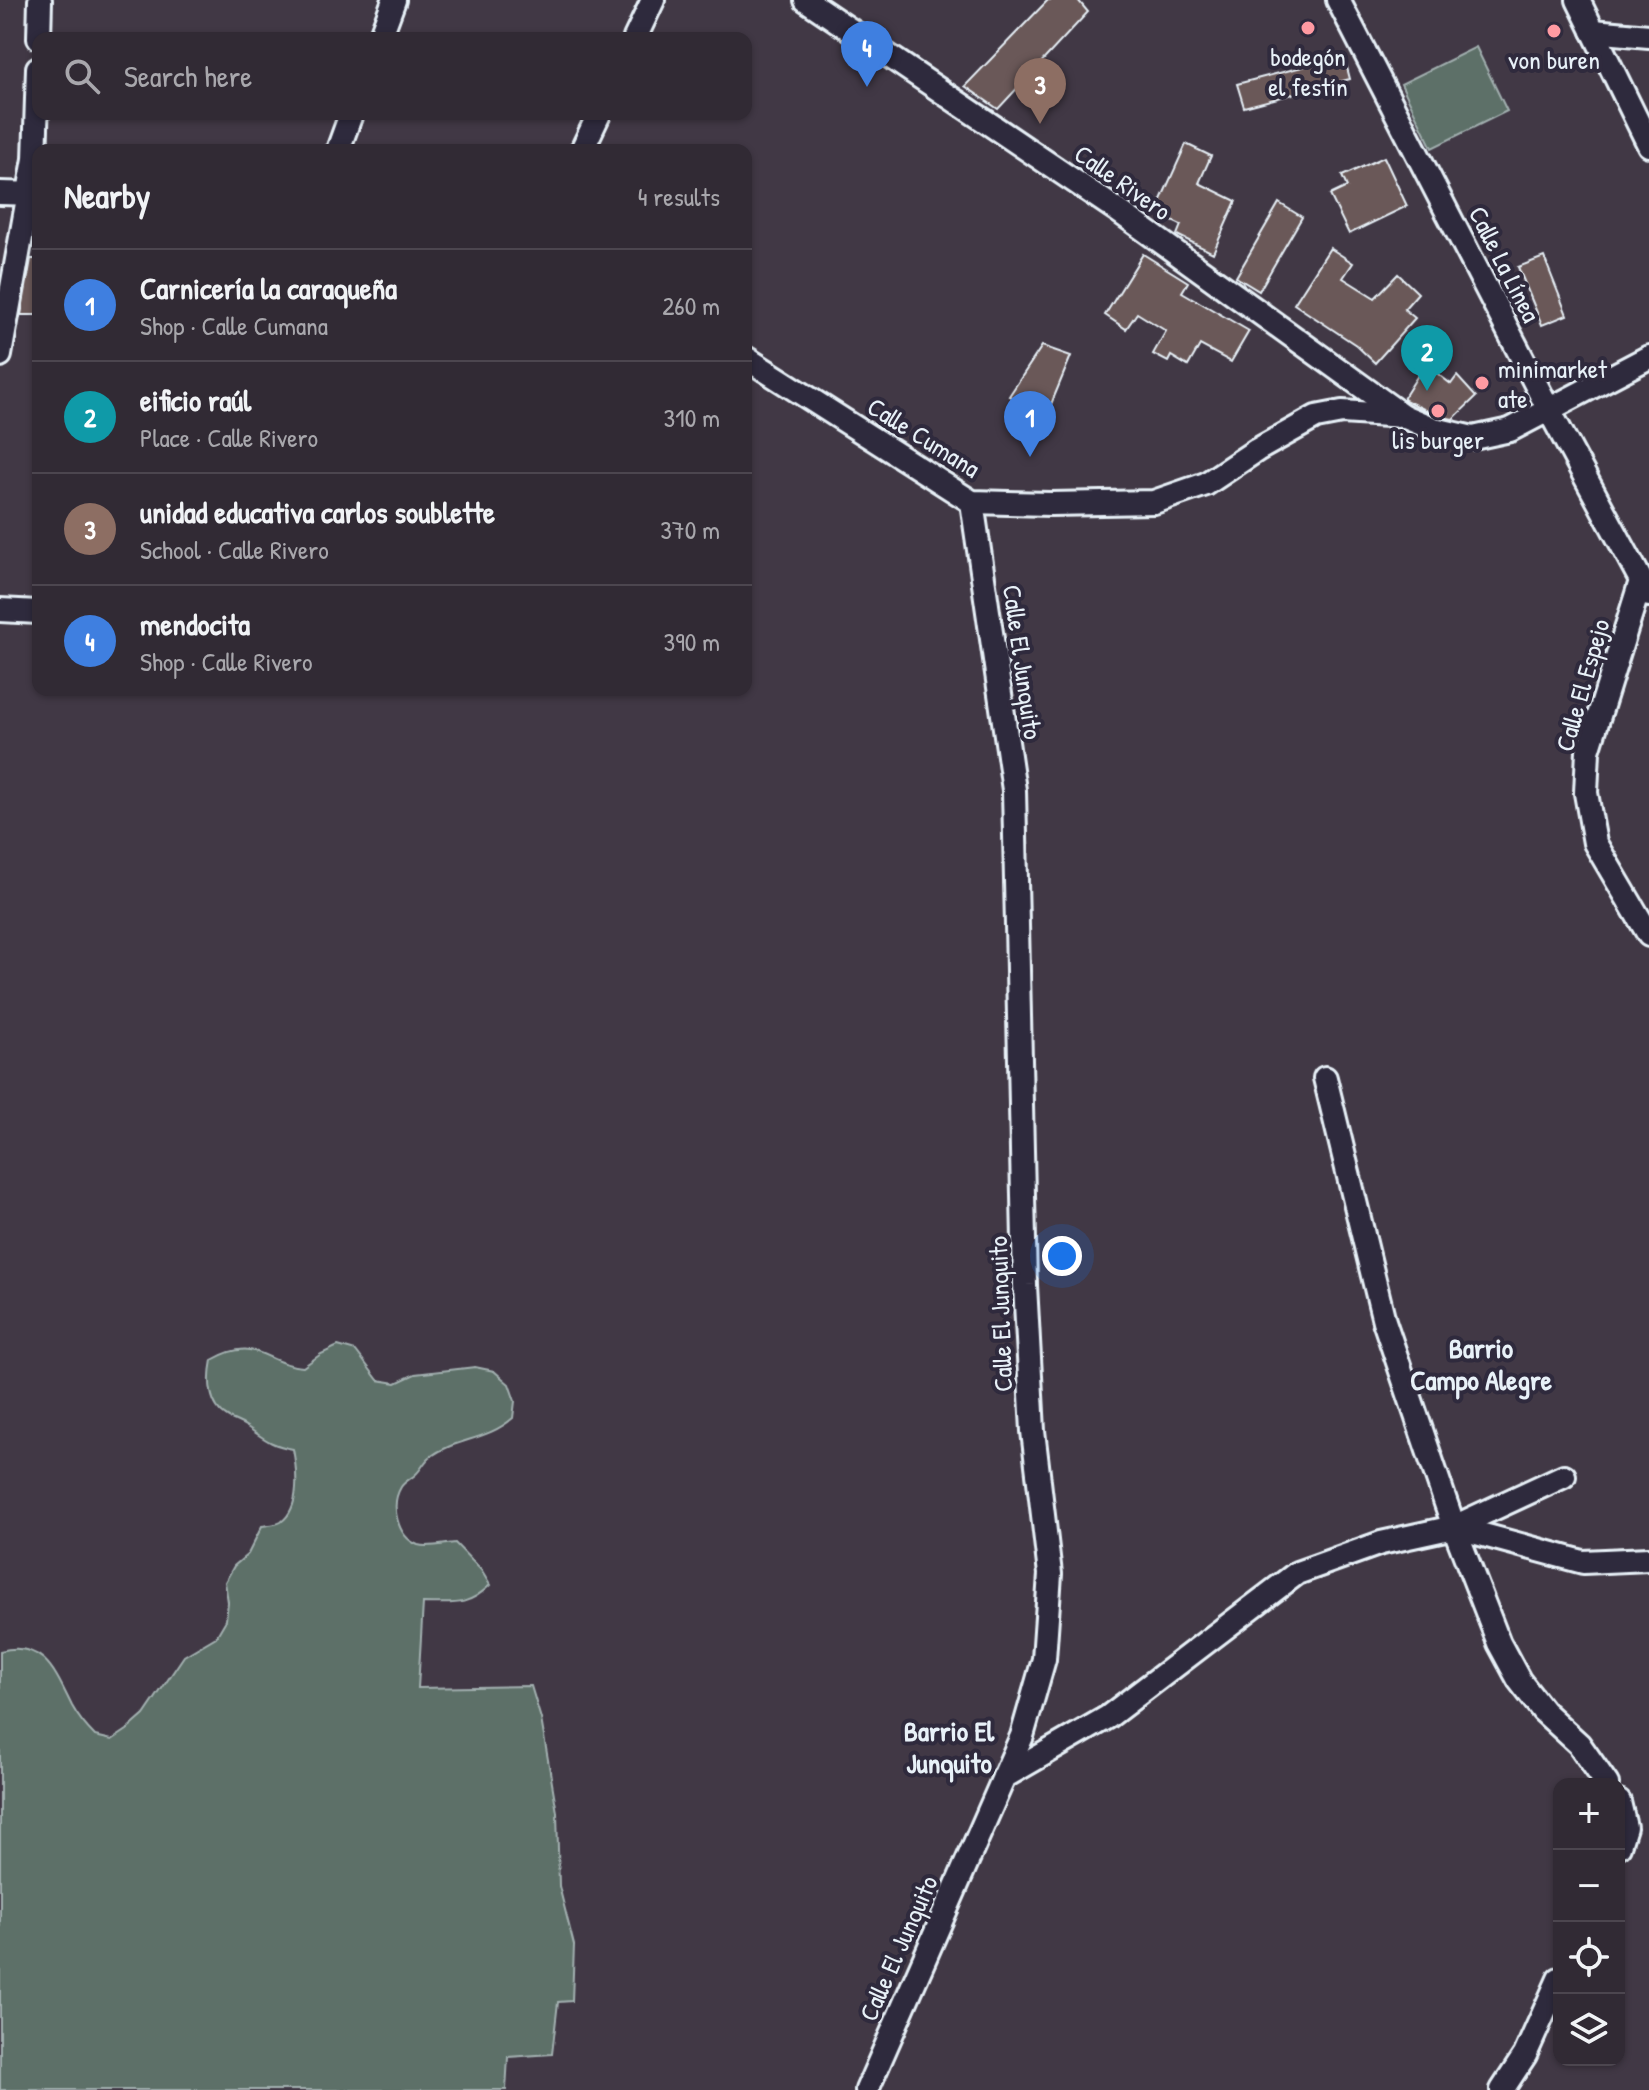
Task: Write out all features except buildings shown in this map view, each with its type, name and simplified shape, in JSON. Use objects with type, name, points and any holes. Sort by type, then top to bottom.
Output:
[{"type":"street","points":[[39,32],[40,0]]},
{"type":"street","points":[[382,32],[394,0]]},
{"type":"street","points":[[638,32],[653,0]]},
{"type":"street","name":"Calle Rivero","points":[[806,0],[1117,210],[1403,416]]},
{"type":"street","name":"Calle La Línea","points":[[1338,0],[1548,408],[1645,588]]},
{"type":"street","points":[[1578,0],[1649,145]]},
{"type":"street","points":[[1593,31],[1649,36]]},
{"type":"street","points":[[35,144],[36,120]]},
{"type":"street","points":[[340,144],[349,120]]},
{"type":"street","points":[[585,144],[596,120]]},
{"type":"street","points":[[0,193],[32,194],[0,355]]},
{"type":"street","points":[[1403,416],[1434,429],[1473,438],[1510,430],[1649,357]]},
{"type":"street","name":"Calle Cumana","points":[[752,362],[972,502],[1154,502],[1206,484],[1257,450],[1316,417],[1342,412],[1403,416]]},
{"type":"street","name":"Calle El Junquito","points":[[867,2090],[1022,1736],[1044,1659],[1050,1574],[1033,1431],[1025,1285],[1014,790],[972,502]]},
{"type":"street","name":"Calle El Espejo","points":[[1645,588],[1588,751],[1586,793],[1595,843],[1649,935]]},
{"type":"street","points":[[0,610],[32,612]]},
{"type":"street","points":[[1325,1078],[1384,1321],[1454,1527],[1499,1643],[1519,1680],[1543,1711],[1579,1744],[1603,1778]]},
{"type":"street","points":[[1004,1777],[1108,1717],[1297,1573],[1381,1543],[1454,1527],[1564,1476]]},
{"type":"street","points":[[1454,1527],[1583,1562],[1649,1559]]},
{"type":"street","points":[[1502,2090],[1525,2055],[1553,1992]]},
{"type":"green space","points":[[1476,47],[1507,111],[1432,148],[1401,84]]},
{"type":"green space","points":[[338,1346],[356,1351],[378,1380],[396,1383],[415,1374],[475,1367],[494,1371],[509,1384],[515,1401],[513,1418],[503,1426],[430,1457],[401,1487],[396,1511],[400,1528],[411,1541],[426,1546],[455,1543],[481,1570],[490,1585],[466,1601],[423,1603],[418,1688],[531,1686],[541,1719],[557,1812],[559,1886],[574,1945],[572,2001],[558,2002],[552,2054],[508,2057],[506,2090],[0,2090],[0,1651],[28,1650],[46,1662],[77,1714],[95,1736],[112,1740],[144,1715],[184,1656],[216,1637],[226,1620],[228,1602],[225,1582],[234,1566],[248,1554],[262,1526],[279,1523],[287,1516],[295,1498],[293,1449],[268,1441],[222,1413],[211,1392],[212,1360],[227,1353],[250,1350],[303,1367]]},
{"type":"place","name":"bodegón el festín","points":[[1308,28]]},
{"type":"place","name":"von buren","points":[[1554,31]]},
{"type":"place","name":"mendocita","points":[[867,87]]},
{"type":"place","name":"unidad educativa carlos soublette","points":[[1040,124]]},
{"type":"place","name":"minimarket ate","points":[[1482,383]]},
{"type":"place","name":"eificio raúl","points":[[1427,391]]},
{"type":"place","name":"lis burger","points":[[1438,411]]},
{"type":"place","name":"Carnicería la caraqueña","points":[[1030,457]]},
{"type":"district","name":"Barrio Campo Alegre","points":[[1481,1364]]},
{"type":"district","name":"Barrio El Junquito","points":[[949,1747]]}]
